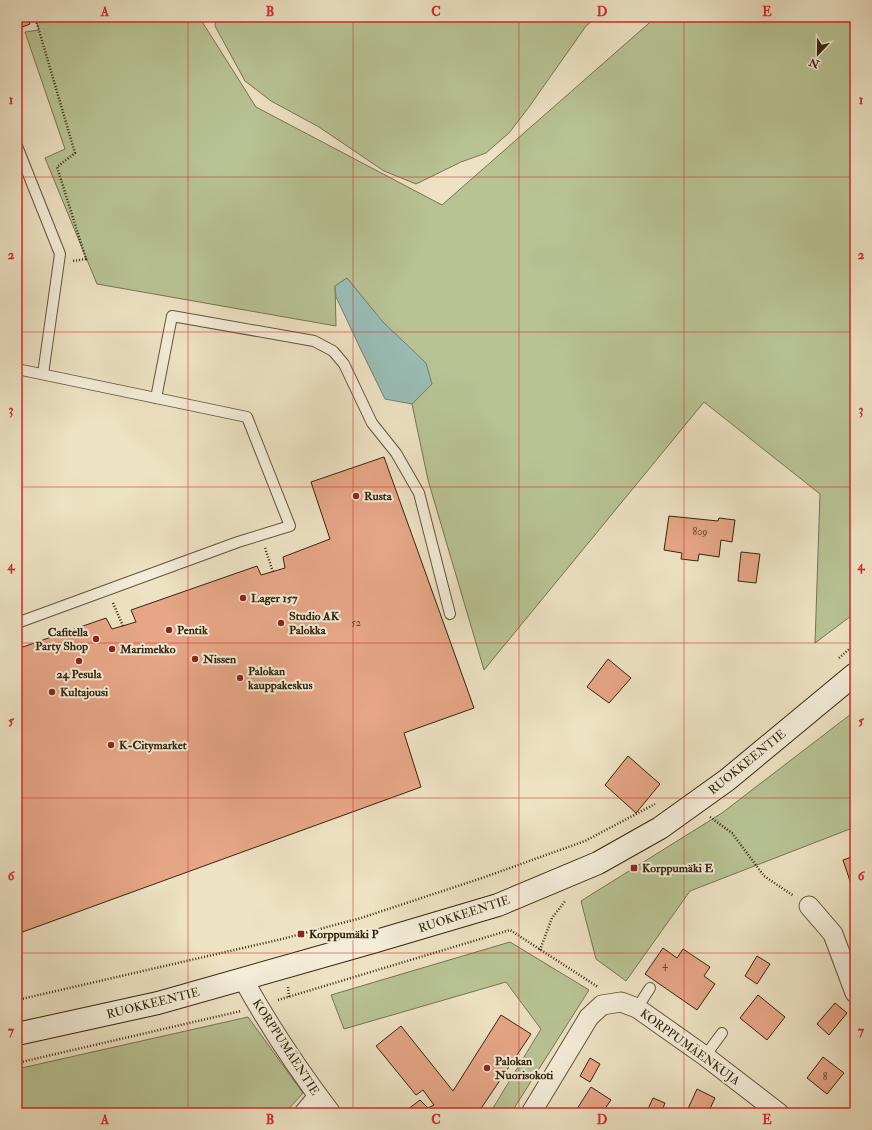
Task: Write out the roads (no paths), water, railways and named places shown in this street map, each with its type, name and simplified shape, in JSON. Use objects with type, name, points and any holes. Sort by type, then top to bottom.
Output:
[{"type":"street","name":"RUOKKEENTIE","points":[[17,1034],[158,1002],[243,979],[498,904],[598,863],[660,828],[727,780],[855,674]]},
{"type":"street","points":[[809,906],[833,934],[855,993]]},
{"type":"street","name":"KORPPUMÄENTIE","points":[[243,979],[259,1007],[318,1096],[331,1113]]},
{"type":"street","name":"KORPPUMÄENKUJA","points":[[531,1113],[589,1017],[602,1005],[621,1002],[637,1008],[705,1056],[779,1113]]},
{"type":"street","points":[[304,1113],[318,1096]]},
{"type":"lane","points":[[17,146],[60,254],[43,374]]},
{"type":"lane","points":[[156,398],[172,316],[314,341],[333,351],[344,364],[372,423],[396,454],[420,493],[450,614]]},
{"type":"lane","points":[[17,369],[247,417],[290,526],[238,542],[17,623]]},
{"type":"lane","points":[[637,1008],[650,988]]},
{"type":"lane","points":[[705,1056],[722,1033]]},
{"type":"water","points":[[347,278],[383,322],[426,363],[432,384],[412,404],[385,399],[336,297],[335,286]]},
{"type":"place","name":"Rusta","points":[[356,496]]},
{"type":"place","name":"Lager 157","points":[[243,598]]},
{"type":"place","name":"Studio AK Palokka","points":[[281,623]]},
{"type":"place","name":"Pentik","points":[[169,630]]},
{"type":"place","name":"Cafitella Party Shop","points":[[96,639]]},
{"type":"place","name":"Marimekko","points":[[112,649]]},
{"type":"place","name":"Nissen","points":[[195,659]]},
{"type":"place","name":"24 Pesula","points":[[79,661]]},
{"type":"place","name":"Palokan kauppakeskus","points":[[240,678]]},
{"type":"place","name":"Kultajousi","points":[[52,692]]},
{"type":"place","name":"K-Citymarket","points":[[111,745]]},
{"type":"place","name":"Korppumäki E","points":[[634,868]]},
{"type":"place","name":"Korppumäki P","points":[[301,934]]},
{"type":"place","name":"Palokan Nuorisokoti","points":[[487,1068]]}]
